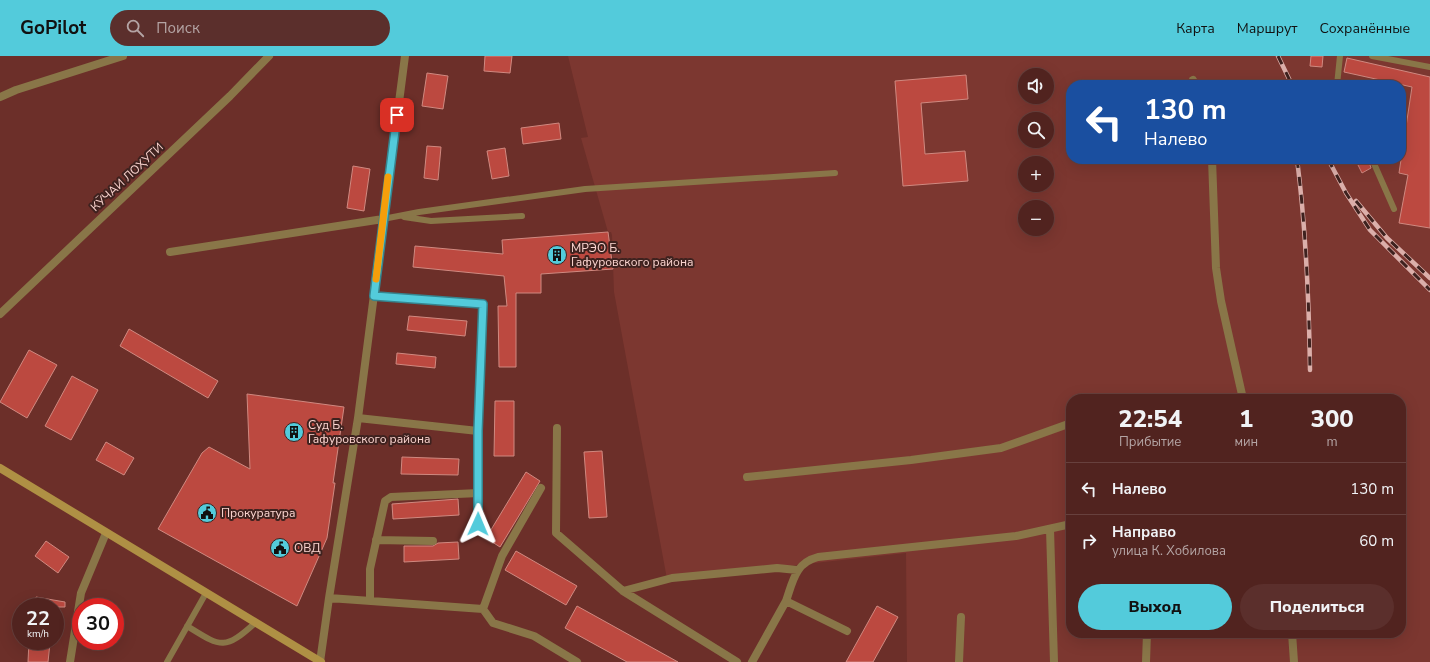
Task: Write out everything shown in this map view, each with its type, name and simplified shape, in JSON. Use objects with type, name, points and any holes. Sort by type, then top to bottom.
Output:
[{"type":"street","points":[[0,97],[16,90],[123,56]]},
{"type":"street","name":"КӮЧАИ ЛОҲУТИ","points":[[0,314],[230,96],[269,56]]},
{"type":"street","points":[[0,468],[321,662],[329,598],[358,418],[405,56]]},
{"type":"street","points":[[1212,164],[1216,268],[1224,315],[1242,394]]},
{"type":"street","points":[[170,252],[383,219]]},
{"type":"street","points":[[374,296],[483,304],[478,431],[478,524]]},
{"type":"street","points":[[358,418],[478,431]]},
{"type":"street","points":[[747,477],[911,460],[1001,448],[1066,425]]},
{"type":"street","points":[[557,428],[556,533],[623,591],[737,662]]},
{"type":"street","points":[[483,609],[502,556],[540,488]]},
{"type":"street","points":[[370,601],[370,569],[385,501],[391,497],[479,493]]},
{"type":"street","points":[[752,662],[786,601],[797,570],[808,560],[818,557],[1016,536],[1066,525]]},
{"type":"street","points":[[1050,529],[1054,662]]},
{"type":"street","points":[[70,662],[81,593],[106,533]]},
{"type":"street","points":[[376,540],[433,541]]},
{"type":"street","points":[[623,591],[672,578],[777,568],[797,570]]},
{"type":"street","points":[[329,598],[483,609]]},
{"type":"street","points":[[786,601],[847,631]]},
{"type":"street","points":[[483,609],[493,623],[534,636],[577,662]]},
{"type":"street","points":[[960,662],[961,617]]},
{"type":"street","points":[[1146,662],[1147,638]]},
{"type":"street","points":[[1292,638],[1294,662]]},
{"type":"lane","points":[[1338,80],[1340,56]]},
{"type":"lane","points":[[1372,56],[1430,67]]},
{"type":"lane","points":[[1374,164],[1394,209]]},
{"type":"lane","points":[[383,219],[401,217],[419,212],[585,189],[835,173]]},
{"type":"lane","points":[[401,217],[431,221],[522,216]]},
{"type":"lane","points":[[167,662],[206,593]]},
{"type":"lane","points":[[187,626],[212,642],[227,643],[240,637],[256,623]]},
{"type":"shaded area","points":[[568,56],[1430,56],[1430,662],[907,662],[906,553],[667,579],[614,292],[612,235],[611,232],[608,232],[581,138],[588,137]]},
{"type":"building","points":[[485,56],[512,56],[510,73],[484,71]]},
{"type":"building","points":[[1311,56],[1323,56],[1322,67],[1310,66]]},
{"type":"building","points":[[1347,58],[1430,77],[1430,228],[1399,223],[1408,175],[1399,173],[1400,164],[1406,164],[1406,127],[1412,87],[1406,86],[1406,80],[1380,80],[1344,72]]},
{"type":"building","points":[[427,73],[448,76],[443,109],[422,106]]},
{"type":"building","points":[[966,75],[968,99],[921,103],[925,154],[965,151],[968,181],[903,186],[895,81]]},
{"type":"building","points":[[559,123],[561,139],[523,144],[521,128]]},
{"type":"building","points":[[427,146],[441,147],[438,180],[424,178]]},
{"type":"building","points":[[505,148],[509,176],[492,179],[487,151]]},
{"type":"building","points":[[1358,164],[1370,164],[1371,168],[1362,173]]},
{"type":"building","points":[[353,166],[370,169],[364,211],[347,208]]},
{"type":"building","points":[[608,232],[613,269],[541,274],[541,293],[516,293],[516,367],[499,367],[498,306],[507,306],[504,276],[413,267],[415,246],[503,254],[502,240]]},
{"type":"building","points":[[409,316],[467,321],[465,336],[407,330]]},
{"type":"building","points":[[129,329],[218,381],[208,398],[120,346]]},
{"type":"building","points":[[29,350],[57,365],[27,418],[0,402]]},
{"type":"building","points":[[397,353],[436,357],[435,368],[396,364]]},
{"type":"building","points":[[72,376],[98,390],[71,440],[45,426]]},
{"type":"building","points":[[247,394],[344,407],[327,538],[297,606],[158,529],[202,453],[209,447],[250,469]]},
{"type":"building","points":[[495,401],[514,401],[514,456],[494,456]]},
{"type":"building","points":[[106,442],[134,458],[124,475],[96,460]]},
{"type":"building","points":[[602,451],[607,517],[589,518],[584,452]]},
{"type":"building","points":[[402,457],[459,459],[458,475],[401,474]]},
{"type":"building","points":[[526,472],[540,481],[500,547],[486,538]]},
{"type":"building","points":[[458,499],[459,515],[393,519],[392,504]]},
{"type":"building","points":[[46,541],[69,557],[58,573],[35,556]]},
{"type":"building","points":[[458,542],[459,559],[404,562],[404,546],[433,546],[438,543]]},
{"type":"building","points":[[516,551],[577,586],[566,605],[505,570]]},
{"type":"building","points":[[577,606],[678,662],[627,662],[565,628]]},
{"type":"building","points":[[877,606],[898,617],[873,662],[846,662]]},
{"type":"building","points":[[29,650],[49,650],[48,662],[28,662]]},
{"type":"railway","points":[[1278,56],[1290,80]]},
{"type":"railway","points":[[1298,164],[1303,212],[1309,317],[1310,370]]},
{"type":"railway","points":[[1331,164],[1346,193],[1370,230],[1430,290]]},
{"type":"railway","points":[[1356,201],[1387,238],[1430,278]]},
{"type":"slow traffic","points":[[376,279],[388,177]]},
{"type":"place","name":"МРЭО Б. Гафуровского района","points":[[557,255]]},
{"type":"place","name":"Суд Б. Гафуровского района","points":[[294,432]]},
{"type":"place","name":"Прокуратура","points":[[207,513]]},
{"type":"place","name":"ОВД","points":[[280,548]]},
{"type":"route","points":[[397,115],[374,296],[483,304],[478,431],[478,524]]}]
